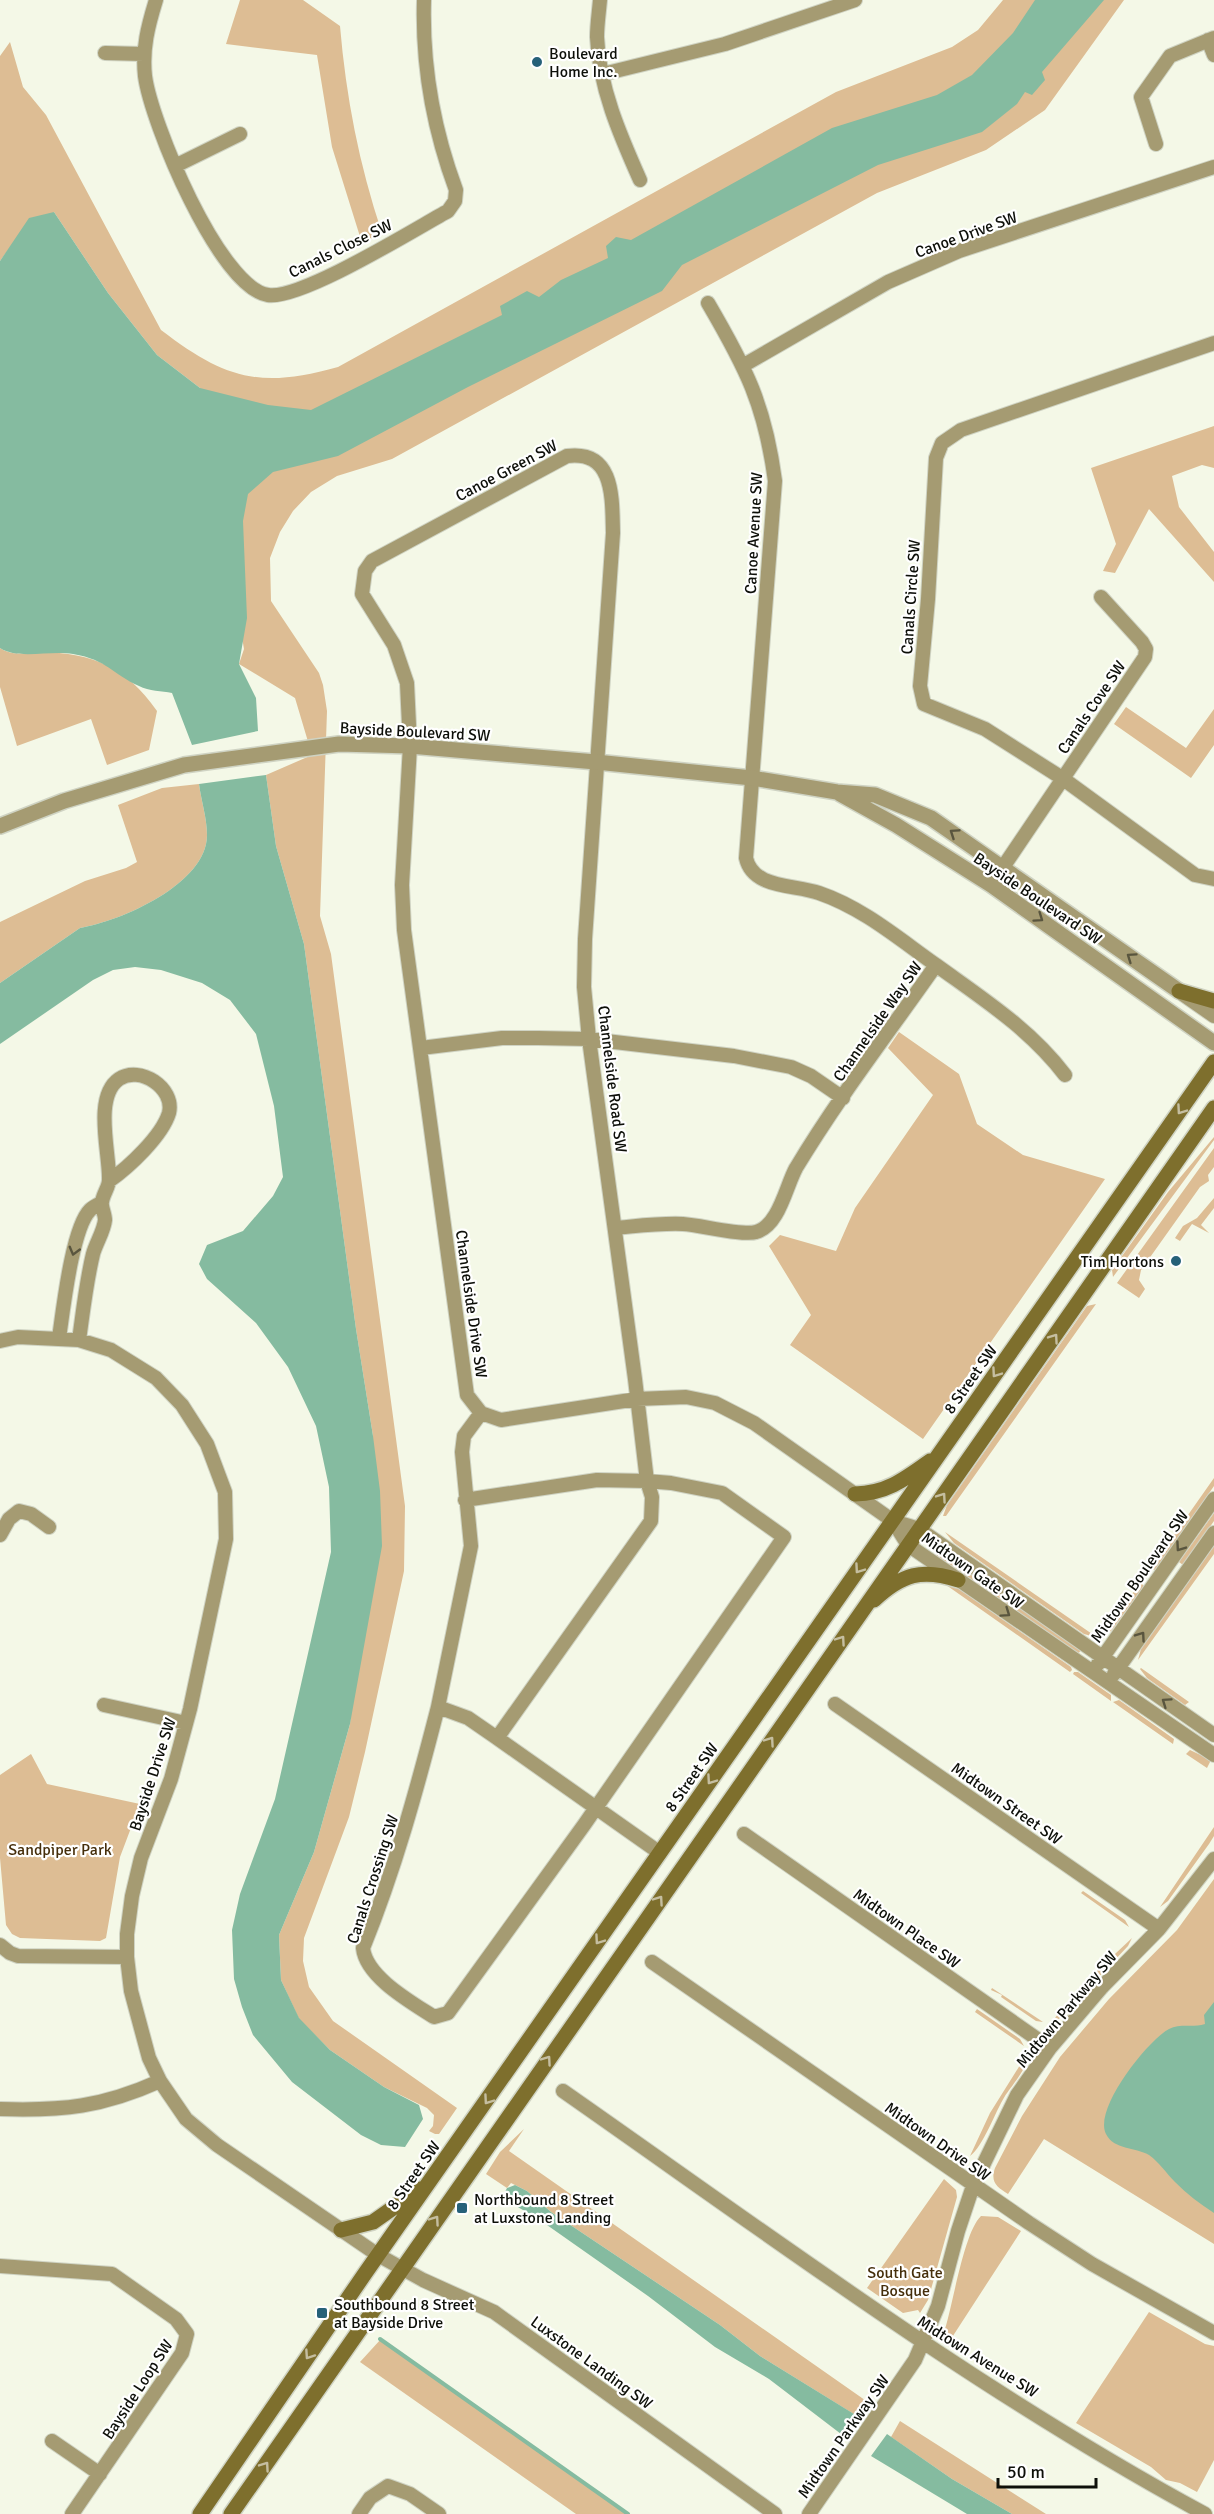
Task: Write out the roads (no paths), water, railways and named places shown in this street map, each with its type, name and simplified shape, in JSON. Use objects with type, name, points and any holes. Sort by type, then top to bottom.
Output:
[{"type":"main road","points":[[1179,991],[1214,1001]]},
{"type":"main road","name":"8 Street SW","points":[[201,2514],[378,2255],[1214,1062]]},
{"type":"main road","points":[[231,2514],[1214,1108]]},
{"type":"main road","points":[[1177,1162],[1214,1127]]},
{"type":"main road","points":[[855,1494],[871,1494],[892,1487],[942,1452]]},
{"type":"main road","points":[[857,1617],[876,1598],[917,1572],[937,1573],[958,1580]]},
{"type":"main road","points":[[341,2230],[381,2217],[432,2180]]},
{"type":"street","name":"Canals Close SW","points":[[156,0],[145,35],[144,54],[146,78],[160,129],[175,165],[220,254],[246,283],[270,295],[302,288],[448,210],[455,201],[456,190],[431,111],[423,39],[424,0]]},
{"type":"street","points":[[600,0],[597,37],[603,74],[618,129],[640,180]]},
{"type":"street","points":[[603,74],[725,44],[855,0]]},
{"type":"street","points":[[1156,144],[1141,97],[1170,56],[1211,39],[1214,56]]},
{"type":"street","points":[[105,53],[144,54]]},
{"type":"street","points":[[175,165],[240,134]]},
{"type":"street","name":"Canoe Drive SW","points":[[744,364],[888,282],[959,251],[1214,167]]},
{"type":"street","name":"Canoe Avenue SW","points":[[708,303],[744,364],[760,405],[770,443],[775,481],[752,778]]},
{"type":"street","name":"Canals Circle SW","points":[[1214,343],[961,430],[946,439],[938,450],[920,686],[924,704],[986,729],[1062,778],[1195,875],[1214,879]]},
{"type":"street","name":"Canoe Green SW","points":[[410,746],[407,682],[394,645],[362,594],[365,571],[372,561],[567,456],[579,454],[600,465],[607,476],[612,503],[613,533],[596,762]]},
{"type":"street","name":"Canals Cove SW","points":[[1062,778],[1144,657],[1146,649],[1101,597]]},
{"type":"street","name":"Bayside Boulevard SW","points":[[0,826],[64,801],[184,765],[339,744],[410,746],[596,762],[752,778],[837,792],[876,795],[899,802],[931,818],[1214,1016]]},
{"type":"street","name":"Channelside Drive SW","points":[[410,746],[402,885],[404,930],[422,1048],[467,1395],[481,1413]]},
{"type":"street","name":"Channelside Road SW","points":[[596,762],[585,939],[585,987],[589,1039],[637,1399]]},
{"type":"street","name":"Channelside Way SW","points":[[615,1228],[652,1224],[694,1225],[748,1233],[763,1229],[774,1217],[795,1170],[936,965],[863,914],[839,901],[817,892],[765,881],[752,873],[746,858],[752,778]]},
{"type":"street","points":[[991,885],[1062,778]]},
{"type":"street","name":"Bayside Boulevard SW","points":[[837,792],[896,825],[991,885],[1214,1042]]},
{"type":"street","points":[[936,965],[1013,1020],[1035,1039],[1065,1075]]},
{"type":"street","points":[[422,1048],[502,1038],[589,1039],[776,1062],[811,1076],[843,1098]]},
{"type":"street","points":[[79,1340],[93,1254],[105,1219],[102,1202],[110,1181],[105,1116],[108,1093],[119,1079],[136,1074],[153,1080],[165,1093],[170,1110],[160,1131],[126,1169],[110,1181]]},
{"type":"street","points":[[59,1338],[68,1275],[76,1243],[88,1211],[102,1202]]},
{"type":"street","name":"Bayside Drive SW","points":[[0,1341],[18,1337],[59,1338],[79,1340],[111,1350],[156,1378],[182,1405],[207,1444],[225,1492],[226,1539],[186,1723],[171,1779],[141,1858],[132,1896],[127,1957],[139,2023],[148,2058],[160,2081],[186,2118],[217,2145],[378,2255]]},
{"type":"street","points":[[481,1413],[501,1420],[637,1399],[686,1397],[715,1403],[754,1423],[893,1521]]},
{"type":"street","points":[[497,1738],[651,1521],[652,1497],[647,1481],[637,1399]]},
{"type":"street","name":"Canals Crossing SW","points":[[465,1500],[597,1480],[671,1483],[722,1493],[784,1537],[596,1808],[448,2013],[434,2017],[396,1994],[364,1958],[363,1948],[389,1884],[412,1812],[438,1707],[471,1546],[465,1500],[462,1452],[464,1436],[481,1413]]},
{"type":"street","name":"Midtown Boulevard SW","points":[[1092,1672],[1214,1499]]},
{"type":"street","points":[[0,1535],[9,1519],[19,1512],[31,1514],[49,1527]]},
{"type":"street","name":"Midtown Gate SW","points":[[893,1521],[919,1529],[1214,1735]]},
{"type":"street","name":"Midtown Gate SW","points":[[893,1521],[908,1545],[1214,1755]]},
{"type":"street","points":[[1108,1683],[1214,1533]]},
{"type":"street","name":"Midtown Street SW","points":[[836,1704],[1159,1929]]},
{"type":"street","points":[[104,1705],[186,1723]]},
{"type":"street","points":[[438,1707],[468,1718],[660,1852]]},
{"type":"street","name":"Midtown Place SW","points":[[744,1834],[1050,2048]]},
{"type":"street","name":"Midtown Parkway SW","points":[[809,2514],[915,2360],[938,2306],[958,2231],[973,2186],[1005,2116],[1050,2048],[1102,1987],[1159,1929],[1214,1859]]},
{"type":"street","points":[[0,1945],[18,1956],[127,1957]]},
{"type":"street","name":"Midtown Drive SW","points":[[652,1962],[973,2186],[1092,2264],[1214,2333]]},
{"type":"street","points":[[0,2109],[46,2110],[92,2106],[128,2096],[160,2081]]},
{"type":"street","name":"Midtown Avenue SW","points":[[563,2091],[922,2342],[1122,2467],[1205,2514]]},
{"type":"street","name":"Luxstone Landing SW","points":[[378,2255],[494,2312],[775,2514]]},
{"type":"street","name":"Bayside Loop SW","points":[[0,2266],[112,2274],[176,2319],[187,2334],[182,2353],[72,2514]]},
{"type":"street","points":[[52,2440],[100,2474]]},
{"type":"street","points":[[359,2514],[370,2498],[388,2486],[410,2494],[439,2514]]},
{"type":"waterway","points":[[380,2339],[628,2514]]},
{"type":"place","name":"Boulevard Home Inc.","points":[[537,62]]},
{"type":"place","name":"Tim Hortons","points":[[1176,1261]]},
{"type":"place","name":"Northbound 8 Street at Luxstone Landing","points":[[462,2208]]},
{"type":"place","name":"Southbound 8 Street at Bayside Drive","points":[[322,2313]]},
{"type":"park label","name":"Sandpiper Park","points":[[60,1849]]},
{"type":"park label","name":"South Gate Bosque","points":[[905,2281]]}]
